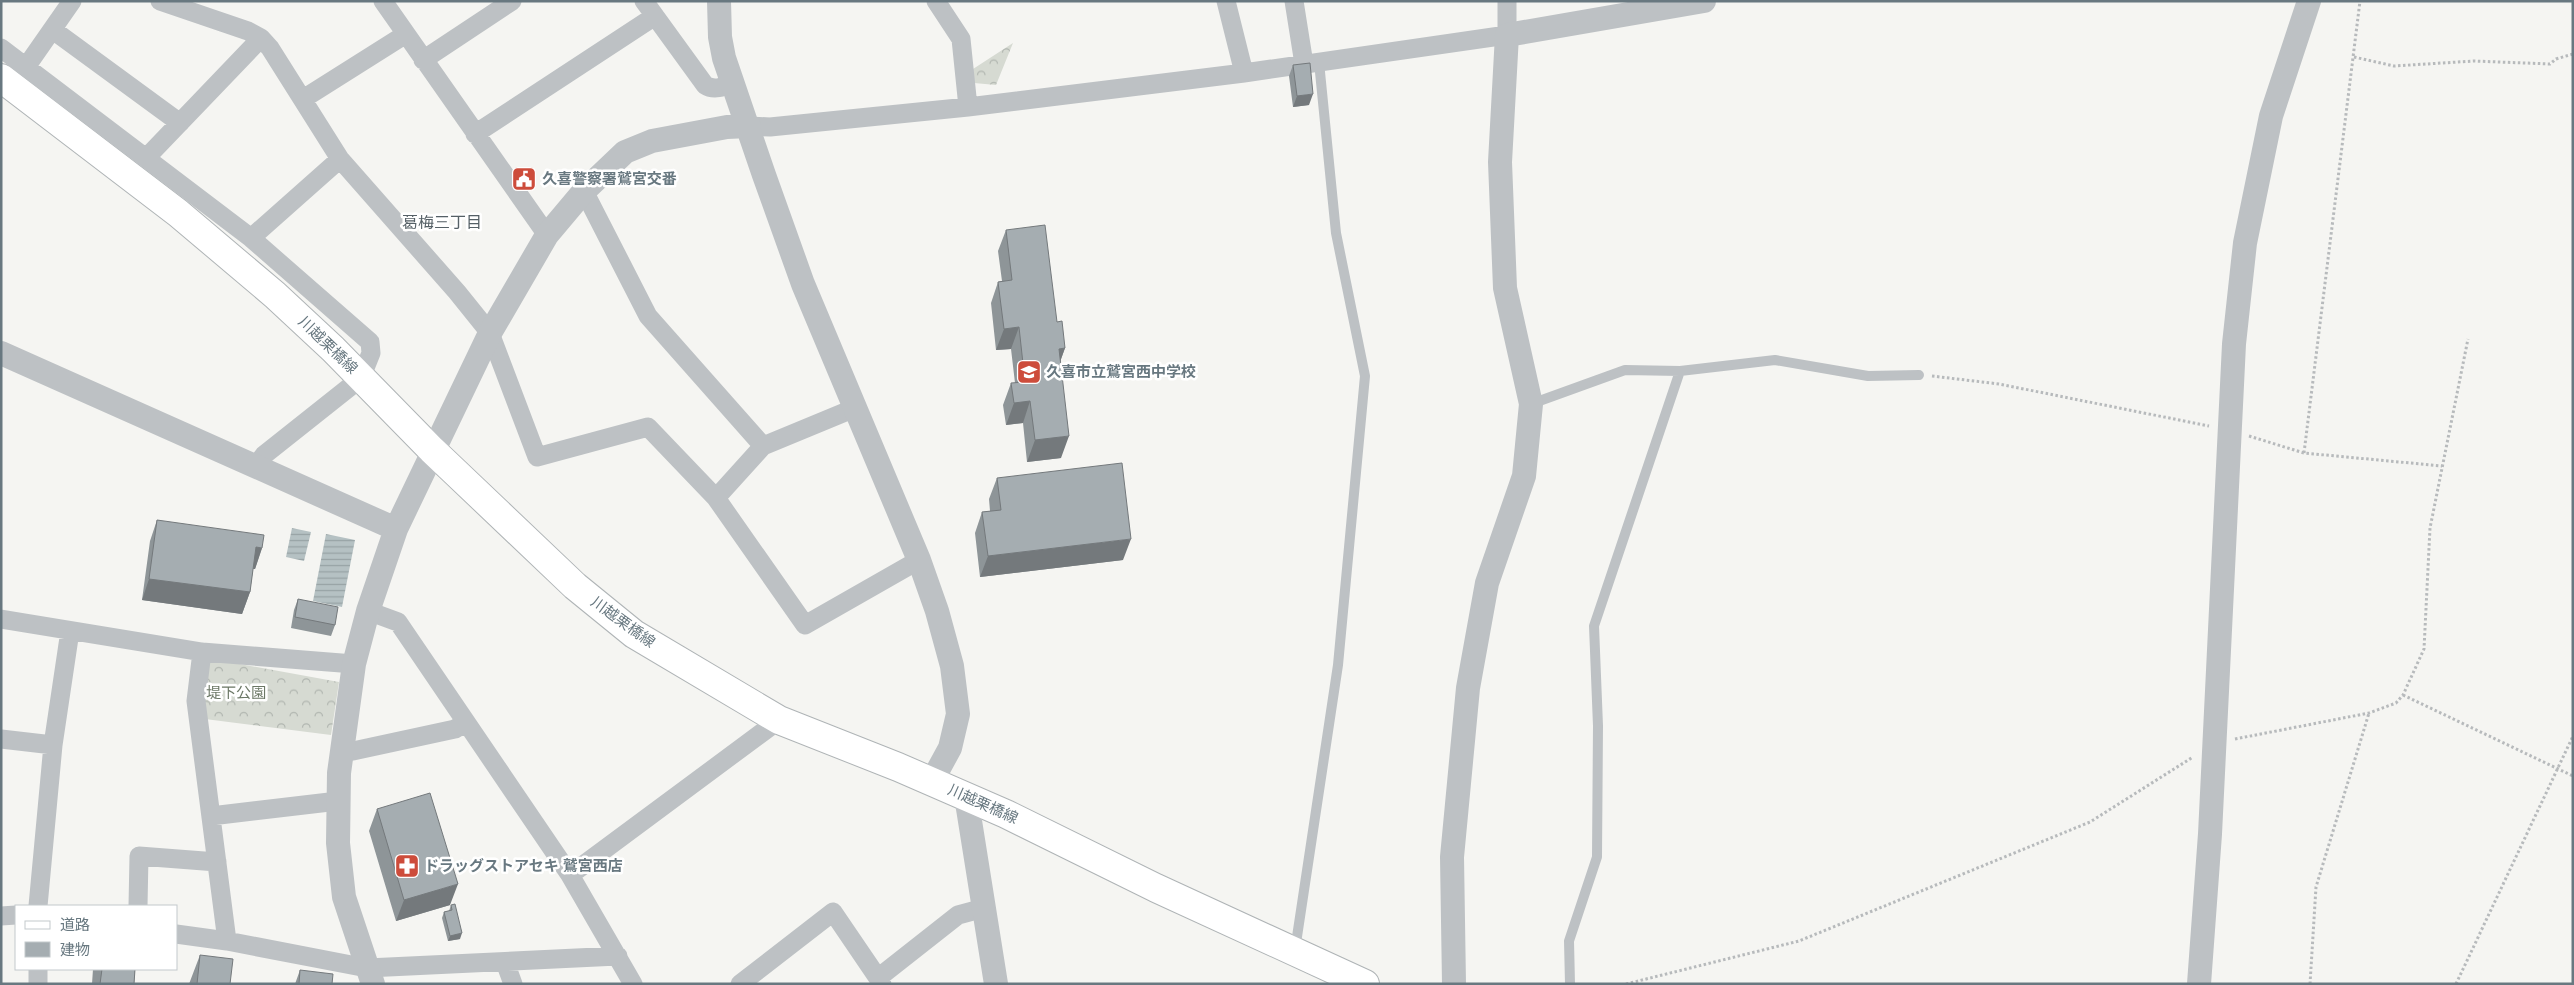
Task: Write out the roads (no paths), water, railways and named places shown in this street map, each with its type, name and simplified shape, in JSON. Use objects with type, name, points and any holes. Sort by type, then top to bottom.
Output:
[{"type":"main road","name":"川越栗橋線","points":[[1,78],[178,213],[275,295],[432,450],[574,586],[634,634],[779,720],[966,796],[1365,984]]},
{"type":"street","points":[[26,66],[72,1]]},
{"type":"street","points":[[160,1],[261,38],[270,48],[340,159],[457,292],[490,333],[537,457],[648,427],[716,498],[805,625],[920,560]]},
{"type":"street","points":[[383,1],[547,235]]},
{"type":"street","points":[[424,60],[512,1]]},
{"type":"street","points":[[719,1],[720,37],[732,83],[749,126],[803,284],[920,560],[952,666],[958,714],[950,748],[932,782]]},
{"type":"street","points":[[936,1],[961,39],[968,107]]},
{"type":"street","points":[[1226,1],[1244,73]]},
{"type":"street","points":[[1294,1],[1311,63]]},
{"type":"street","points":[[1454,984],[1452,857],[1468,688],[1487,583],[1524,476],[1531,404],[1505,288],[1500,162],[1508,35],[1507,1]]},
{"type":"street","points":[[370,976],[344,897],[338,843],[341,752],[354,664],[368,611],[396,528],[490,333],[547,235],[584,191],[624,152],[652,141],[727,127],[770,127],[968,107],[1244,73],[1508,35],[1704,1]]},
{"type":"street","points":[[2198,984],[2214,743],[2234,344],[2244,244],[2271,116],[2309,1]]},
{"type":"street","points":[[475,134],[650,8],[705,85],[710,88],[718,88],[732,83]]},
{"type":"street","points":[[52,30],[180,123]]},
{"type":"street","points":[[303,99],[406,34]]},
{"type":"street","points":[[146,157],[261,38]]},
{"type":"street","points":[[1,48],[251,238],[370,342],[371,353],[361,378],[264,455],[256,466]]},
{"type":"street","points":[[251,238],[340,159]]},
{"type":"street","points":[[584,191],[648,316],[763,446]]},
{"type":"street","points":[[1,353],[396,528]]},
{"type":"street","points":[[716,498],[763,446],[855,408]]},
{"type":"street","points":[[368,611],[384,615],[398,622],[570,875],[633,984]]},
{"type":"street","points":[[1,619],[202,652],[354,664]]},
{"type":"street","points":[[38,905],[53,745],[70,631]]},
{"type":"street","points":[[202,652],[196,701],[227,941]]},
{"type":"street","points":[[570,875],[779,720]]},
{"type":"street","points":[[341,752],[353,752],[455,729],[465,723]]},
{"type":"street","points":[[1,739],[53,745]]},
{"type":"street","points":[[966,796],[996,984]]},
{"type":"street","points":[[211,816],[338,801]]},
{"type":"street","points":[[138,905],[139,856],[217,862]]},
{"type":"street","points":[[740,984],[834,912],[880,981],[958,915],[984,908]]},
{"type":"street","points":[[1,916],[15,915]]},
{"type":"street","points":[[178,934],[227,941],[370,976],[505,962],[618,956]]},
{"type":"street","points":[[505,962],[513,984]]},
{"type":"street","points":[[38,970],[38,984]]},
{"type":"lane","points":[[1294,951],[1338,665],[1365,376],[1336,233],[1311,63]]},
{"type":"lane","points":[[1531,404],[1625,370],[1680,371],[1775,360],[1868,376],[1919,375]]},
{"type":"lane","points":[[1570,984],[1569,942],[1597,857],[1598,726],[1594,626],[1680,371]]},
{"type":"place","name":"久喜警察署鷲宮交番","points":[[524,179]]},
{"type":"place","name":"久喜市立鷲宮西中学校","points":[[1029,372]]},
{"type":"place","name":"ドラッグストアセキ 鷲宮西店","points":[[407,866]]},
{"type":"district","name":"葛梅三丁目","points":[[442,222]]},
{"type":"park label","name":"堤下公園","points":[[236,693]]}]
